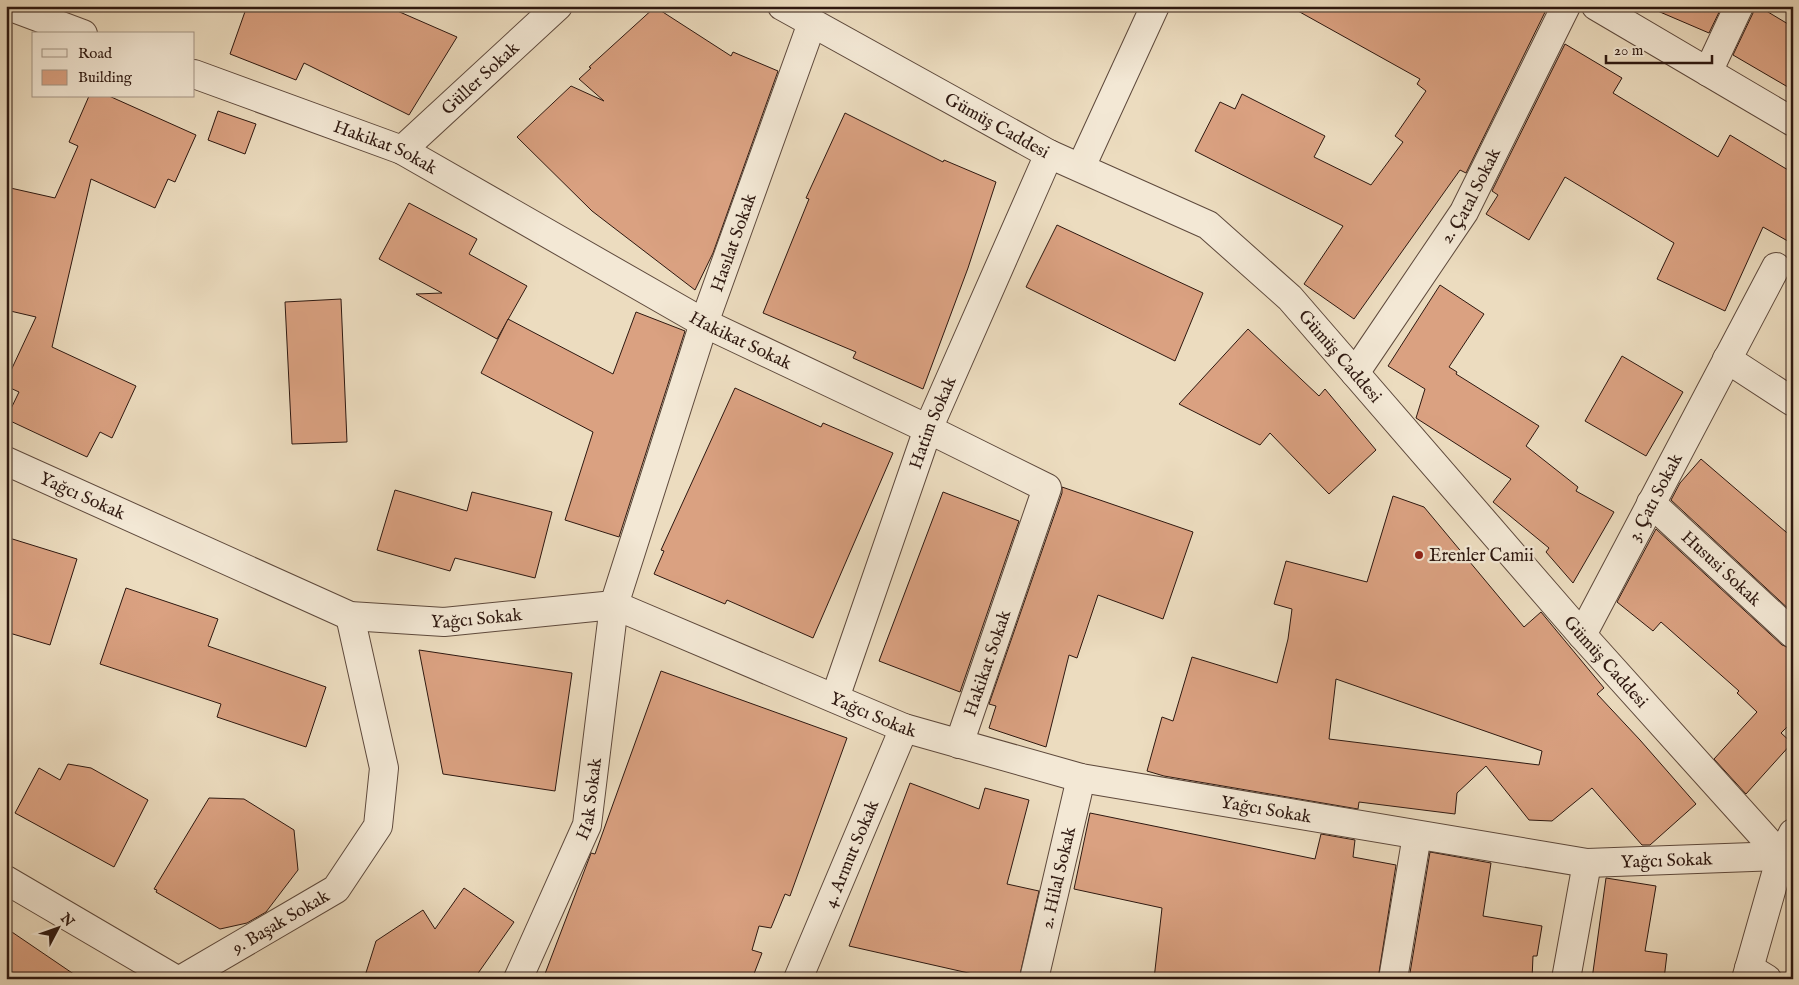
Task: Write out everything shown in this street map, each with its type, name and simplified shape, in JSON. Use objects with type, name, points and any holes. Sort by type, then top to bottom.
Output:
[{"type":"street","points":[[8,6],[78,32]]},
{"type":"street","name":"Güller Sokak","points":[[402,150],[558,6]]},
{"type":"street","name":"Gümüş Caddesi","points":[[782,6],[1049,154],[1208,225],[1290,298],[1582,635],[1789,847]]},
{"type":"street","points":[[1081,167],[1155,6]]},
{"type":"street","name":"2. Çatal Sokak","points":[[1355,373],[1464,212],[1566,6]]},
{"type":"street","points":[[1596,6],[1793,122]]},
{"type":"street","points":[[1708,72],[1739,6]]},
{"type":"street","name":"Hasılat Sokak","points":[[614,605],[704,323],[812,23]]},
{"type":"street","name":"Hakikat Sokak","points":[[195,74],[402,150],[704,323],[928,429],[1047,488],[959,744]]},
{"type":"street","name":"Hatim Sokak","points":[[835,698],[928,429],[1049,154]]},
{"type":"street","name":"3. Çatı Sokak","points":[[1582,635],[1776,267]]},
{"type":"street","points":[[1727,359],[1793,402]]},
{"type":"street","name":"Yağcı Sokak","points":[[6,461],[350,616],[444,622],[614,605],[904,728],[1081,778],[1587,863],[1789,847]]},
{"type":"street","name":"Hususi Sokak","points":[[1651,503],[1793,634]]},
{"type":"street","name":"Hak Sokak","points":[[518,979],[587,826],[614,605]]},
{"type":"street","name":"9. Başak Sokak","points":[[182,979],[336,889],[378,826],[384,768],[350,616]]},
{"type":"street","name":"4. Armut Sokak","points":[[798,979],[904,728]]},
{"type":"street","name":"2. Hilal Sokak","points":[[1034,979],[1081,778]]},
{"type":"street","points":[[1393,979],[1417,835]]},
{"type":"street","points":[[1754,975],[1789,847]]},
{"type":"street","points":[[1566,979],[1587,863]]},
{"type":"street","points":[[6,880],[175,979]]},
{"type":"building","points":[[247,6],[386,6],[457,37],[409,115],[304,63],[296,80],[230,54]]},
{"type":"building","points":[[1289,6],[1548,6],[1466,173],[1460,170],[1354,319],[1304,284],[1343,226],[1195,151],[1220,102],[1235,109],[1242,94],[1325,136],[1314,157],[1371,185],[1403,142],[1395,136],[1426,91],[1417,84],[1420,79]]},
{"type":"building","points":[[1646,6],[1722,6],[1709,33]]},
{"type":"building","points":[[1754,6],[1758,6],[1793,27],[1793,90],[1733,55],[1753,13]]},
{"type":"building","points":[[655,7],[731,56],[733,52],[778,71],[713,253],[695,290],[592,211],[517,137],[571,86],[604,101],[579,79],[591,68],[589,67]]},
{"type":"building","points":[[1565,44],[1622,78],[1613,93],[1718,157],[1730,135],[1793,173],[1793,244],[1763,227],[1725,311],[1657,279],[1674,243],[1565,177],[1529,240],[1486,214],[1498,195],[1492,191]]},
{"type":"building","points":[[88,98],[113,98],[196,135],[175,182],[168,179],[155,208],[91,179],[52,347],[136,386],[112,438],[100,432],[87,457],[6,419],[19,392],[6,386],[6,381],[36,317],[6,310],[6,187],[55,198],[78,146],[69,142]]},
{"type":"building","points":[[218,111],[256,124],[245,154],[208,140]]},
{"type":"building","points":[[845,113],[943,162],[944,160],[996,182],[968,268],[923,389],[853,358],[856,352],[763,313],[809,199],[806,198]]},
{"type":"building","points":[[409,203],[477,239],[469,254],[527,286],[497,339],[416,294],[442,293],[379,259]]},
{"type":"building","points":[[1057,225],[1203,293],[1175,361],[1026,287]]},
{"type":"building","points":[[1440,285],[1484,314],[1449,367],[1457,372],[1456,374],[1539,426],[1526,446],[1578,487],[1576,491],[1614,512],[1573,583],[1546,552],[1549,548],[1493,502],[1511,479],[1416,418],[1425,389],[1388,366]]},
{"type":"building","points":[[341,299],[347,442],[292,444],[285,302]]},
{"type":"building","points":[[636,312],[685,331],[619,537],[565,520],[593,432],[481,373],[508,319],[613,374]]},
{"type":"building","points":[[1248,329],[1319,396],[1325,389],[1376,450],[1329,494],[1270,433],[1260,445],[1179,404]]},
{"type":"building","points":[[1622,356],[1683,392],[1646,456],[1585,421]]},
{"type":"building","points":[[735,388],[821,427],[823,423],[893,453],[813,638],[727,600],[725,604],[654,574],[664,551],[661,550]]},
{"type":"building","points":[[1701,459],[1793,538],[1793,613],[1671,500],[1680,483]]},
{"type":"building","points":[[1062,487],[1193,532],[1163,619],[1098,595],[1077,658],[1069,655],[1046,747],[989,728],[996,706],[989,704],[1062,493]]},
{"type":"building","points":[[395,490],[467,511],[472,492],[552,512],[535,578],[455,558],[450,571],[377,550]]},
{"type":"building","points":[[943,492],[1019,521],[960,692],[879,661]]},
{"type":"building","points":[[1393,496],[1424,507],[1524,627],[1541,612],[1604,688],[1597,694],[1696,804],[1650,845],[1642,845],[1592,788],[1552,821],[1529,820],[1486,766],[1457,793],[1455,814],[1359,802],[1358,809],[1164,776],[1147,771],[1162,717],[1173,721],[1192,657],[1277,683],[1288,639],[1292,609],[1274,604],[1286,561],[1367,582]],"holes":[[[1336,679],[1542,751],[1539,765],[1329,739]]]},
{"type":"building","points":[[1656,529],[1782,645],[1793,649],[1793,721],[1781,733],[1792,743],[1746,794],[1714,759],[1757,712],[1737,693],[1739,691],[1661,622],[1653,631],[1617,602]]},
{"type":"building","points":[[6,537],[77,559],[50,645],[6,632]]},
{"type":"building","points":[[126,588],[218,619],[208,646],[326,687],[306,747],[217,717],[221,704],[100,664]]},
{"type":"building","points":[[419,650],[572,673],[555,791],[443,774]]},
{"type":"building","points":[[661,671],[847,738],[790,896],[785,894],[771,928],[759,926],[752,950],[762,953],[752,979],[543,979],[591,853],[595,854]]},
{"type":"building","points":[[68,764],[91,768],[148,800],[114,867],[15,813],[39,768],[60,780]]},
{"type":"building","points":[[910,783],[979,809],[985,788],[1029,800],[1007,884],[1039,891],[1019,979],[995,979],[849,946]]},
{"type":"building","points":[[209,798],[244,799],[294,830],[298,870],[266,912],[247,923],[220,929],[156,892],[157,890],[154,889]]},
{"type":"building","points":[[1090,813],[1315,859],[1321,834],[1355,840],[1353,857],[1396,865],[1378,979],[1154,979],[1162,908],[1074,889]]},
{"type":"building","points":[[1430,852],[1491,863],[1483,916],[1542,926],[1537,956],[1533,956],[1532,979],[1409,979]]},
{"type":"building","points":[[1606,878],[1656,886],[1645,951],[1667,954],[1664,979],[1592,979]]},
{"type":"building","points":[[464,888],[514,922],[474,979],[364,979],[376,941],[423,910],[435,929]]},
{"type":"building","points":[[6,928],[81,979],[6,979]]},
{"type":"place","name":"Erenler Camii","points":[[1419,555]]}]
